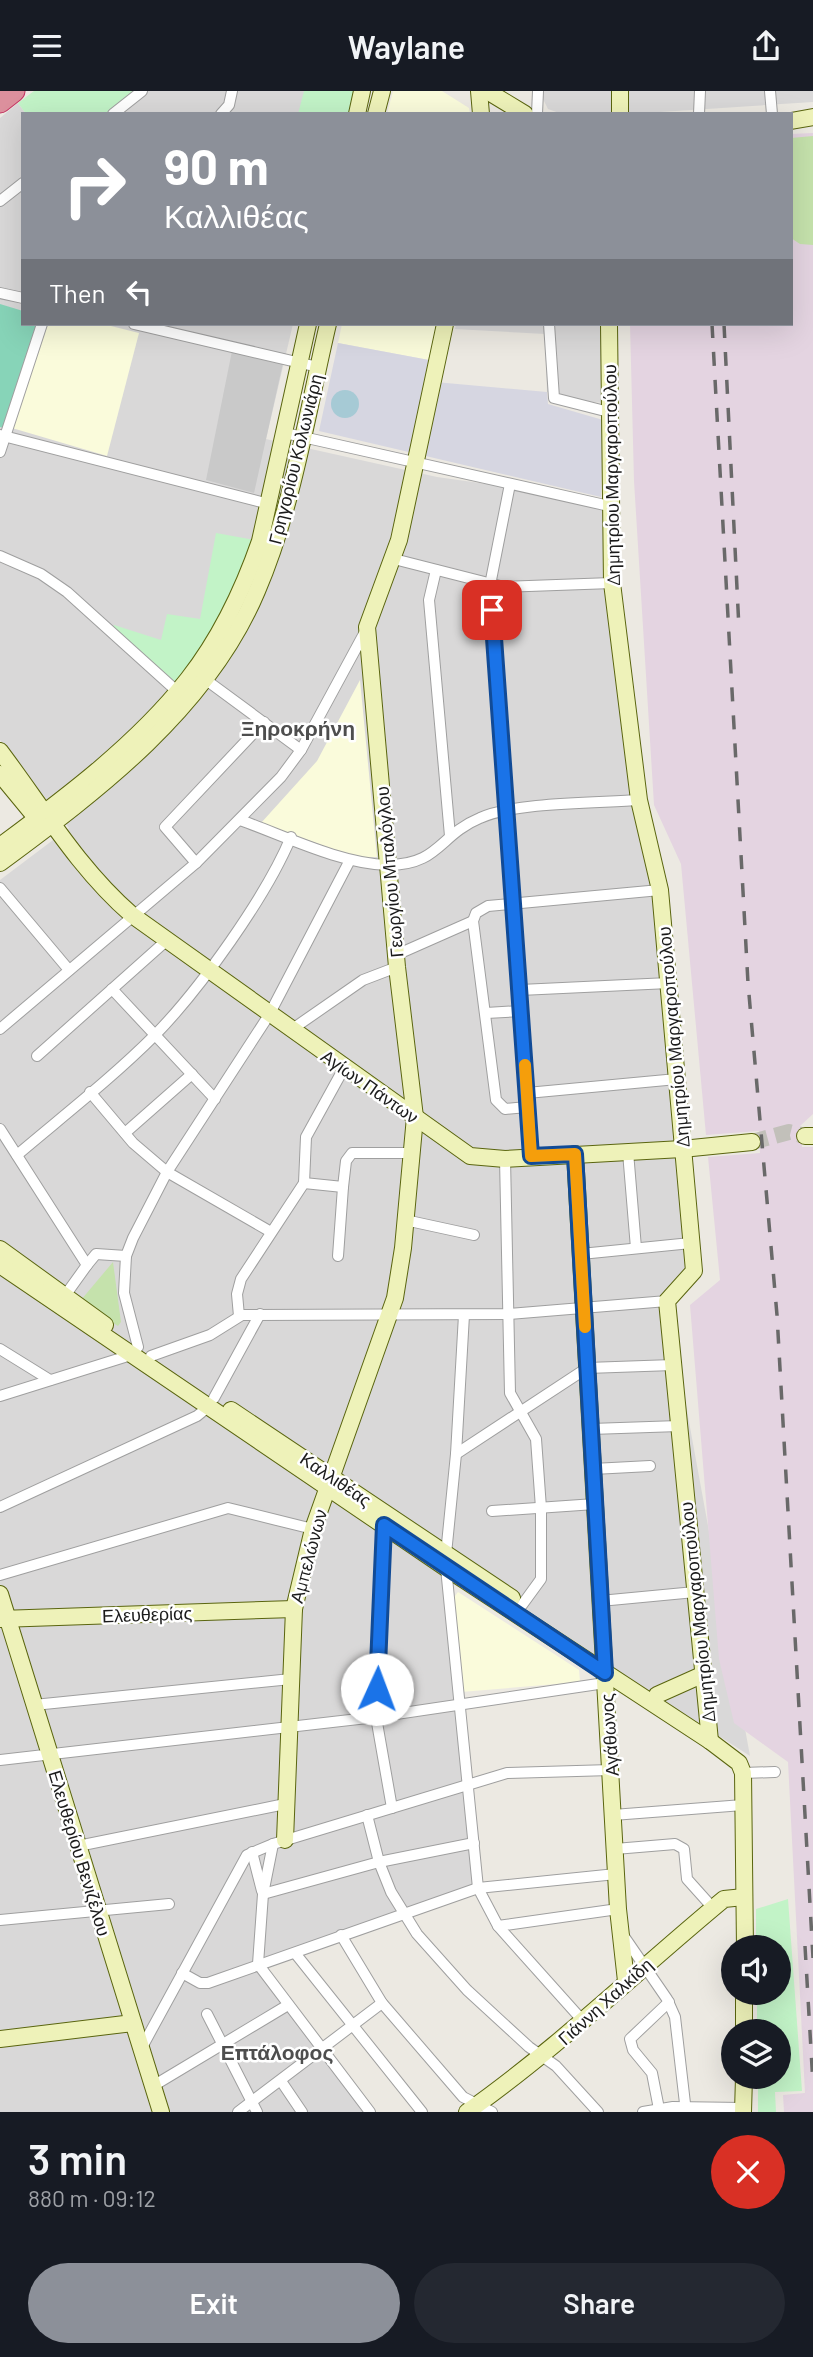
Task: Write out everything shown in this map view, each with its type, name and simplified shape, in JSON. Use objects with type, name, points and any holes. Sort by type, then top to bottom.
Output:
[{"type":"highway","points":[[0,102],[14,91]]},
{"type":"street","points":[[116,112],[142,91]]},
{"type":"street","points":[[223,112],[229,105],[232,91]]},
{"type":"street","points":[[357,112],[362,91]]},
{"type":"street","points":[[377,112],[382,91]]},
{"type":"street","points":[[480,91],[481,112]]},
{"type":"street","points":[[487,91],[514,111]]},
{"type":"street","points":[[537,91],[537,112]]},
{"type":"street","points":[[620,91],[620,112]]},
{"type":"street","points":[[699,112],[700,91]]},
{"type":"street","points":[[770,91],[772,112]]},
{"type":"street","points":[[0,201],[21,185]]},
{"type":"street","points":[[0,293],[21,298]]},
{"type":"street","points":[[0,452],[2,436],[41,326]]},
{"type":"street","points":[[143,326],[318,366]]},
{"type":"street","name":"Γρηγορίου Κολωνιάρη","points":[[200,675],[248,574],[269,504],[308,326]]},
{"type":"street","name":"Γρηγορίου Κολωνιάρη","points":[[0,863],[47,823],[127,743],[182,696],[200,675],[256,594],[285,509],[328,326]]},
{"type":"street","points":[[0,1029],[196,863],[287,770],[302,750],[367,627],[394,559],[445,326]]},
{"type":"street","points":[[549,326],[554,398],[609,412]]},
{"type":"street","name":"Δημητρίου Μαργαροπούλου","points":[[609,326],[609,506],[612,583],[639,800],[660,890],[694,1271],[667,1301],[710,1735]]},
{"type":"street","points":[[285,433],[609,506]]},
{"type":"street","points":[[2,436],[269,504]]},
{"type":"street","points":[[510,484],[490,585],[509,810],[531,1156]]},
{"type":"street","points":[[0,556],[41,574],[67,592],[182,696]]},
{"type":"street","points":[[394,559],[509,588],[612,583]]},
{"type":"street","points":[[436,570],[429,597],[450,836]]},
{"type":"street","name":"Γεωργίου Μπαλόγλου","points":[[367,627],[397,961],[415,1117]]},
{"type":"street","points":[[200,675],[302,750]]},
{"type":"street","points":[[196,863],[165,827],[264,722]]},
{"type":"street","name":"Αγίων Πάντων","points":[[0,751],[47,823]]},
{"type":"street","name":"Αγίων Πάντων","points":[[0,774],[105,890],[132,915],[291,1031],[470,1156],[505,1159],[682,1149],[752,1142]]},
{"type":"street","points":[[240,820],[351,860],[388,865],[424,860],[450,836],[479,818],[509,810],[639,800]]},
{"type":"street","name":"Γρηγορίου Κολωνιάρη","points":[[0,846],[47,823]]},
{"type":"street","points":[[18,1155],[155,1034],[208,971],[276,871],[290,837]]},
{"type":"street","points":[[140,1353],[125,1304],[126,1257],[145,1212],[167,1173],[269,1015],[351,860]]},
{"type":"street","points":[[0,888],[69,970]]},
{"type":"street","points":[[291,1031],[363,980],[473,921],[483,908],[660,890]]},
{"type":"street","points":[[473,921],[496,1100],[505,1109],[527,1107]]},
{"type":"street","points":[[37,1056],[166,941]]},
{"type":"street","points":[[520,990],[669,983]]},
{"type":"street","points":[[112,989],[215,1099]]},
{"type":"street","points":[[486,1013],[521,1011]]},
{"type":"street","points":[[239,1316],[237,1294],[242,1279],[304,1183],[306,1137],[344,1068]]},
{"type":"street","points":[[125,1133],[192,1075]]},
{"type":"street","points":[[527,1093],[677,1079]]},
{"type":"street","points":[[388,1098],[411,1086]]},
{"type":"street","points":[[90,1092],[125,1133],[167,1173],[271,1231]]},
{"type":"street","name":"Αμπελώνων","points":[[279,1842],[285,1804],[290,1728],[294,1609],[313,1529],[387,1314],[395,1298],[415,1117]]},
{"type":"street","points":[[0,1129],[87,1265]]},
{"type":"street","points":[[628,1152],[636,1248]]},
{"type":"street","points":[[338,1256],[346,1161],[352,1153],[411,1153]]},
{"type":"street","name":"Αγάθωνος","points":[[575,1154],[618,1909],[626,1981]]},
{"type":"street","points":[[505,1159],[510,1392],[536,1439],[541,1508],[541,1579],[522,1605]]},
{"type":"street","points":[[304,1183],[343,1187]]},
{"type":"street","points":[[405,1220],[474,1235]]},
{"type":"street","points":[[581,1254],[691,1243]]},
{"type":"street","name":"Καλλιθέας","points":[[0,1249],[211,1403],[605,1672],[710,1735]]},
{"type":"street","points":[[64,1297],[96,1254],[126,1257]]},
{"type":"street","name":"Καλλιθέας","points":[[0,1265],[140,1353]]},
{"type":"street","points":[[0,1396],[140,1353],[210,1335],[239,1316],[509,1314],[667,1301]]},
{"type":"street","points":[[0,1507],[197,1416],[211,1403],[260,1314]]},
{"type":"street","points":[[464,1315],[456,1454],[446,1561],[457,1704],[478,1888],[498,1926],[583,2021]]},
{"type":"street","points":[[0,1349],[50,1380]]},
{"type":"street","points":[[456,1454],[587,1368],[673,1364]]},
{"type":"street","points":[[591,1429],[679,1426]]},
{"type":"street","points":[[593,1469],[650,1466]]},
{"type":"street","name":"Καλλιθέας","points":[[330,1482],[384,1525],[522,1605],[605,1672],[657,1695],[710,1735]]},
{"type":"street","points":[[492,1511],[595,1504]]},
{"type":"street","points":[[0,1575],[228,1508],[313,1529]]},
{"type":"street","points":[[384,1525],[376,1717],[392,1808]]},
{"type":"street","points":[[600,1601],[695,1592]]},
{"type":"street","name":"Ελευθερίου Βενιζέλου","points":[[0,1594],[4,1619],[50,1753],[161,2112]]},
{"type":"street","name":"Ελευθερίας","points":[[4,1619],[294,1609]]},
{"type":"street","points":[[0,1760],[376,1717],[457,1704],[605,1672]]},
{"type":"street","points":[[657,1695],[704,1674]]},
{"type":"street","points":[[34,1705],[291,1679]]},
{"type":"street","points":[[710,1735],[739,1763],[743,1773],[745,1935]]},
{"type":"street","points":[[141,2049],[244,1857],[252,1852],[511,1772],[611,1770]]},
{"type":"street","points":[[743,1773],[775,1772]]},
{"type":"street","points":[[78,1846],[285,1804]]},
{"type":"street","points":[[613,1815],[743,1805]]},
{"type":"street","points":[[367,1815],[379,1862],[401,1913],[467,1990],[542,2058],[556,2066],[598,2112]]},
{"type":"street","points":[[279,1842],[263,1894],[258,1963],[370,2112]]},
{"type":"street","points":[[263,1894],[379,1862],[474,1843]]},
{"type":"street","points":[[615,1849],[675,1844],[684,1849],[687,1879],[713,1908]]},
{"type":"street","points":[[252,1852],[263,1894]]},
{"type":"street","points":[[182,1973],[205,1983],[478,1888],[616,1874]]},
{"type":"street","name":"Γιάννη Χαλκίδη","points":[[479,2110],[713,1908],[729,1897],[744,1896]]},
{"type":"street","points":[[0,1920],[169,1904]]},
{"type":"street","points":[[498,1926],[618,1909]]},
{"type":"street","points":[[621,1932],[669,2002],[678,2027],[686,2109]]},
{"type":"street","points":[[341,1935],[382,2003],[463,2097],[479,2110]]},
{"type":"street","points":[[295,1953],[422,2112]]},
{"type":"street","points":[[659,2109],[652,2073],[633,2050],[630,2039],[669,2002]]},
{"type":"street","points":[[238,2112],[254,2107],[320,2048],[382,2003]]},
{"type":"street","points":[[153,2086],[288,2005]]},
{"type":"street","points":[[206,2014],[254,2107]]},
{"type":"street","points":[[0,2039],[133,2022]]},
{"type":"street","points":[[281,2081],[302,2112]]},
{"type":"street","points":[[643,2112],[659,2109],[743,2110],[744,2089]]},
{"type":"shaded area","points":[[134,91],[352,91],[347,112],[108,112]]},
{"type":"shaded area","points":[[393,91],[442,91],[469,108],[470,112],[388,112]]},
{"type":"shaded area","points":[[539,91],[813,91],[813,102],[660,112],[556,112],[548,109]]},
{"type":"shaded area","points":[[18,103],[25,112],[21,112],[21,326],[293,326],[266,439],[437,477],[602,500],[604,403],[565,399],[547,392],[545,334],[455,329],[456,326],[609,326],[612,583],[660,890],[694,1271],[667,1301],[750,1756],[451,1563],[480,1885],[258,1964],[367,2112],[0,2112],[0,880],[69,828],[0,740],[0,118]]},
{"type":"shaded area","points":[[813,133],[813,1114],[800,1126],[802,1147],[813,1147],[813,2112],[784,2112],[783,2095],[805,2093],[788,1762],[734,1723],[719,1659],[690,1305],[720,1280],[708,1157],[760,1153],[759,1131],[706,1135],[681,864],[654,805],[634,481],[630,326],[793,326],[793,134]]},
{"type":"shaded area","points":[[45,326],[111,326],[139,333],[107,456],[12,428]]},
{"type":"shaded area","points":[[342,326],[437,326],[429,360],[338,343]]},
{"type":"shaded area","points":[[338,343],[429,360],[424,381],[547,392],[548,404],[603,420],[601,497],[319,431]]},
{"type":"shaded area","points":[[232,351],[283,363],[254,493],[206,480]]},
{"type":"shaded area","points":[[360,680],[377,857],[355,857],[261,823],[317,761]]},
{"type":"shaded area","points":[[458,1592],[579,1670],[580,1682],[461,1692],[452,1600]]},
{"type":"green space","points":[[34,91],[134,91],[108,112],[25,112],[18,103]]},
{"type":"green space","points":[[304,91],[362,91],[357,112],[299,112]]},
{"type":"green space","points":[[813,136],[813,245],[800,244],[793,239],[793,138]]},
{"type":"green space","points":[[0,304],[21,310],[21,326],[39,326],[8,429],[0,427]]},
{"type":"green space","points":[[216,533],[260,541],[248,574],[177,692],[110,630],[114,625],[161,640],[167,614],[200,619]]},
{"type":"green space","points":[[113,1262],[121,1322],[118,1326],[82,1304],[81,1300]]},
{"type":"green space","points":[[788,1899],[791,1935],[756,1935],[756,1909]]},
{"type":"green space","points":[[791,1940],[802,2091],[775,2092],[776,2112],[758,2112],[758,2089],[791,2089],[791,2019],[757,2019],[757,2005],[791,2005]]},
{"type":"water","points":[[345,390],[355,394],[359,404],[355,414],[345,418],[335,414],[331,404],[335,394]]},
{"type":"tunnel","points":[[752,1142],[789,1132],[805,1136]]},
{"type":"railway","points":[[712,326],[748,983],[777,1315],[813,1958]]},
{"type":"railway","points":[[724,326],[739,629]]},
{"type":"railway","points":[[805,1946],[813,2084]]},
{"type":"slow traffic","points":[[525,1065],[531,1156],[575,1154],[585,1327]]},
{"type":"district","name":"Ξηροκρήνη","points":[[298,727]]},
{"type":"district","name":"Επτάλοφος","points":[[277,2051]]},
{"type":"route","points":[[377,1689],[384,1525],[605,1673],[575,1154],[531,1156],[509,810],[492,610]]}]
